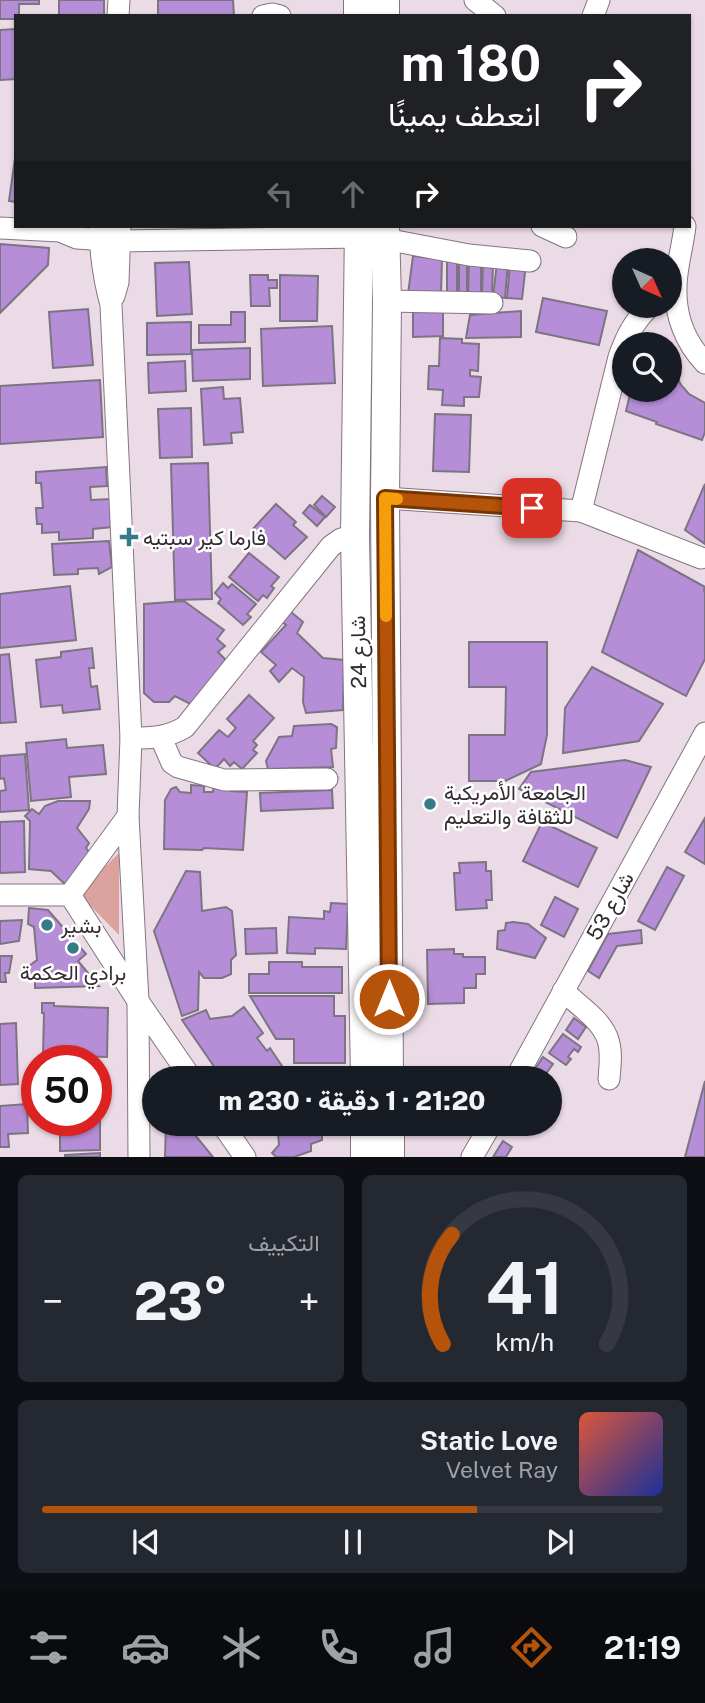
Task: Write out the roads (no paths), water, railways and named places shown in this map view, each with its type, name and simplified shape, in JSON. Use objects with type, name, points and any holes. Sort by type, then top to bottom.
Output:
[{"type":"main road","points":[[372,232],[387,301],[385,498],[389,1066]]},
{"type":"main road","name":"شارع 24","points":[[365,1066],[355,536],[372,232]]},
{"type":"main road","points":[[355,536],[369,546],[372,555],[374,680],[387,710]]},
{"type":"main road","points":[[365,1136],[365,1157]]},
{"type":"main road","points":[[390,1136],[390,1157]]},
{"type":"street","points":[[475,0],[492,14]]},
{"type":"street","points":[[0,228],[67,229],[76,238],[110,233],[372,232],[469,256],[530,261]]},
{"type":"street","points":[[546,228],[566,237]]},
{"type":"street","points":[[681,248],[685,228]]},
{"type":"street","points":[[110,233],[106,284],[111,305],[131,738],[128,816],[138,1001],[139,1157]]},
{"type":"street","points":[[387,301],[492,303]]},
{"type":"street","points":[[581,511],[619,357],[627,336],[639,318]]},
{"type":"street","points":[[680,318],[692,349],[705,363]]},
{"type":"street","points":[[385,498],[581,511],[701,558]]},
{"type":"street","points":[[131,738],[160,738],[185,727],[331,546],[341,539],[355,536]]},
{"type":"street","name":"شارع 53","points":[[522,1066],[705,733]]},
{"type":"street","points":[[160,738],[172,763],[178,767],[224,780],[327,779]]},
{"type":"street","points":[[70,895],[128,816]]},
{"type":"street","points":[[0,895],[70,895]]},
{"type":"street","points":[[70,895],[183,1066]]},
{"type":"street","points":[[563,991],[601,1025],[611,1056],[609,1079]]},
{"type":"street","points":[[230,1136],[245,1157]]},
{"type":"street","points":[[472,1157],[484,1136]]},
{"type":"place","name":"فارما كير سبتيه","points":[[129,537]]},
{"type":"place","name":"الجامعة الأمريكية للثقافة والتعليم","points":[[430,804]]},
{"type":"place","name":"بشير","points":[[47,925]]},
{"type":"place","name":"برادي الحكمة","points":[[73,948]]}]
